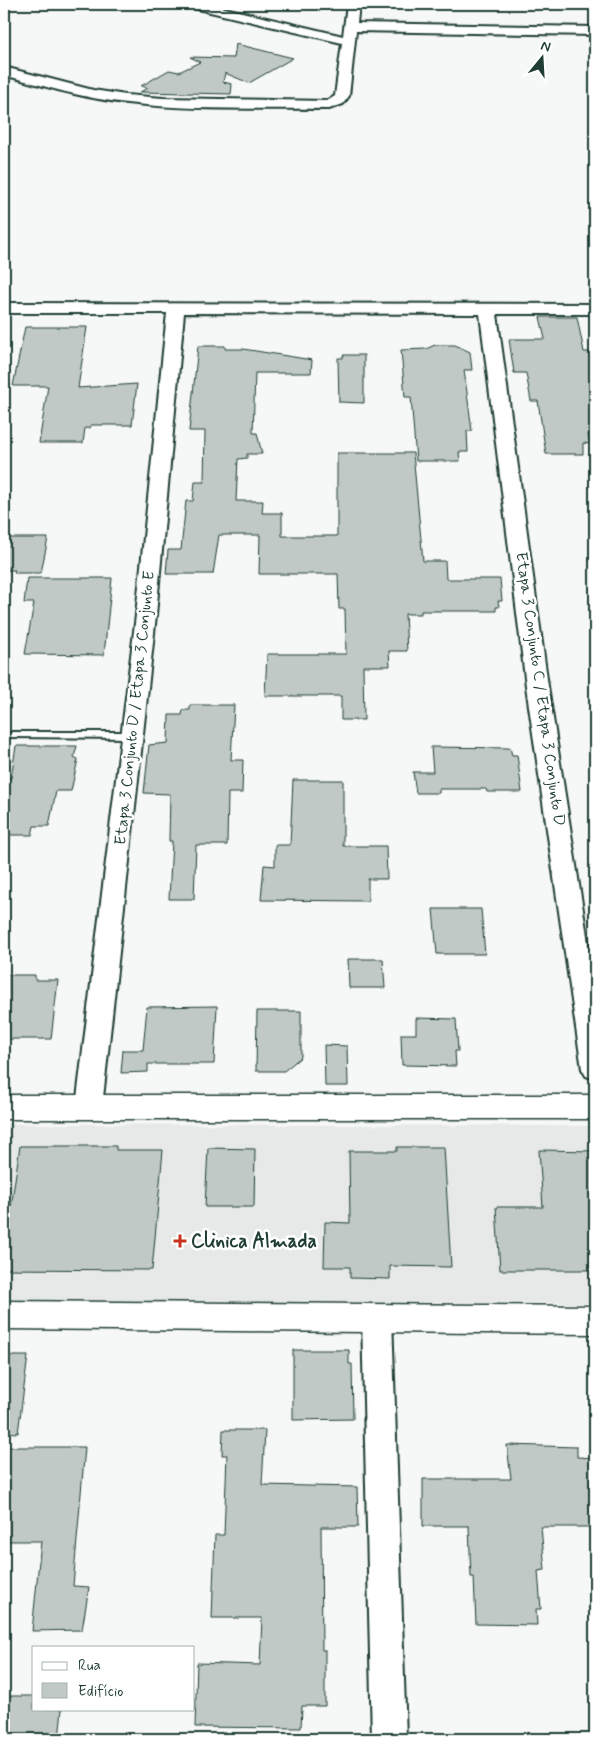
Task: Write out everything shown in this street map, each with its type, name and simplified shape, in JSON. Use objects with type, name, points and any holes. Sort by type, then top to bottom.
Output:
[{"type":"street","points":[[193,4],[349,34],[595,31]]},
{"type":"street","points":[[4,71],[93,94],[126,99],[329,105],[340,99],[353,4]]},
{"type":"street","points":[[4,308],[595,309]]},
{"type":"street","name":"Etapa 3 Conjunto D / Etapa 3 Conjunto E","points":[[89,1108],[132,735],[176,308]]},
{"type":"street","name":"Etapa 3 Conjunto C / Etapa 3 Conjunto D","points":[[488,308],[537,686],[595,1069]]},
{"type":"street","points":[[4,1107],[595,1107]]},
{"type":"street","points":[[4,1315],[595,1320]]},
{"type":"street","points":[[377,1317],[389,1739]]},
{"type":"lane","points":[[12,735],[132,735]]},
{"type":"shaded area","points":[[4,1124],[595,1126],[595,1303],[4,1302]]},
{"type":"building","points":[[236,44],[293,58],[249,83],[225,73],[223,82],[232,84],[231,94],[140,92],[148,88],[141,86],[169,70],[179,72],[200,62],[190,57],[234,58]]},
{"type":"building","points":[[540,317],[577,317],[584,352],[595,352],[595,434],[588,434],[590,444],[583,443],[583,454],[546,454],[538,401],[531,401],[526,373],[514,373],[509,339],[545,339]]},
{"type":"building","points":[[25,327],[87,327],[78,388],[137,384],[132,425],[91,425],[90,428],[85,428],[83,443],[39,443],[48,386],[13,386]]},
{"type":"building","points":[[435,345],[455,345],[470,352],[472,370],[464,370],[472,431],[467,431],[468,452],[459,452],[460,461],[416,461],[411,397],[405,397],[401,350],[426,349]]},
{"type":"building","points":[[198,346],[225,346],[225,349],[243,349],[312,360],[311,373],[255,373],[253,433],[257,433],[262,454],[247,454],[247,458],[238,459],[236,501],[263,501],[262,513],[282,513],[282,536],[337,536],[337,453],[413,453],[423,561],[445,561],[446,579],[500,579],[502,601],[498,601],[499,607],[496,607],[496,611],[421,611],[421,614],[405,614],[407,651],[389,651],[390,666],[363,666],[364,720],[341,720],[341,696],[265,696],[267,654],[346,654],[345,609],[339,609],[338,574],[259,574],[260,535],[219,535],[213,574],[166,574],[168,550],[181,550],[186,501],[193,501],[195,482],[204,482],[205,431],[189,431]]},
{"type":"building","points":[[343,355],[364,355],[364,403],[339,402],[338,358],[343,358]]},
{"type":"building","points":[[4,538],[48,538],[41,573],[14,573],[15,570],[4,570]]},
{"type":"building","points":[[27,578],[112,578],[104,655],[25,654],[34,603],[24,603]]},
{"type":"building","points":[[190,705],[234,705],[231,760],[243,760],[242,793],[228,793],[227,845],[196,845],[194,899],[169,899],[172,841],[169,841],[170,794],[144,793],[149,745],[168,743],[169,715],[182,715],[183,710],[190,710]]},
{"type":"building","points":[[16,746],[77,746],[74,757],[78,759],[71,791],[56,791],[49,826],[34,826],[32,835],[4,835],[4,778],[11,778]]},
{"type":"building","points":[[431,747],[510,748],[512,755],[517,755],[522,792],[487,792],[486,789],[439,789],[439,793],[416,793],[413,772],[433,772]]},
{"type":"building","points":[[293,780],[343,780],[343,846],[386,846],[387,879],[368,879],[368,901],[261,900],[264,865],[275,866],[275,845],[290,845]]},
{"type":"building","points":[[433,909],[481,909],[485,954],[437,954]]},
{"type":"building","points":[[348,959],[383,959],[385,988],[349,988]]},
{"type":"building","points":[[4,975],[35,975],[35,980],[58,980],[51,1039],[4,1039]]},
{"type":"building","points":[[217,1006],[214,1064],[148,1064],[148,1072],[121,1073],[123,1050],[143,1050],[147,1007]]},
{"type":"building","points":[[257,1011],[301,1011],[301,1057],[284,1071],[256,1071]]},
{"type":"building","points":[[416,1018],[456,1019],[458,1051],[455,1051],[456,1066],[402,1065],[401,1034],[416,1034]]},
{"type":"building","points":[[324,1045],[347,1046],[348,1086],[325,1086]]},
{"type":"building","points":[[20,1146],[116,1146],[116,1150],[163,1150],[152,1270],[4,1269],[4,1207],[11,1207]]},
{"type":"building","points":[[397,1147],[444,1147],[451,1267],[390,1266],[390,1279],[350,1278],[350,1267],[324,1267],[325,1222],[350,1223],[349,1151],[397,1151]]},
{"type":"building","points":[[208,1148],[255,1149],[254,1207],[205,1207]]},
{"type":"building","points":[[539,1150],[595,1151],[595,1270],[500,1270],[496,1207],[543,1207]]},
{"type":"building","points":[[293,1350],[349,1350],[349,1364],[352,1364],[353,1419],[293,1420]]},
{"type":"building","points":[[4,1356],[28,1356],[18,1433],[4,1432]]},
{"type":"building","points":[[223,1430],[265,1430],[262,1485],[357,1487],[358,1527],[321,1527],[322,1650],[325,1650],[325,1706],[302,1706],[301,1728],[195,1727],[197,1663],[260,1665],[262,1618],[212,1618],[215,1535],[224,1535],[227,1455],[222,1455]]},
{"type":"building","points":[[507,1445],[577,1447],[577,1457],[595,1458],[595,1527],[541,1527],[545,1570],[538,1571],[541,1609],[536,1609],[537,1625],[476,1624],[474,1577],[471,1577],[469,1526],[423,1526],[423,1479],[511,1479]]},
{"type":"building","points":[[4,1447],[85,1447],[73,1586],[89,1587],[82,1630],[32,1631],[41,1541],[4,1541]]},
{"type":"building","points":[[4,1696],[32,1696],[32,1710],[62,1710],[59,1739],[4,1739]]},
{"type":"place","name":"Clinica Almada","points":[[180,1241]]}]
